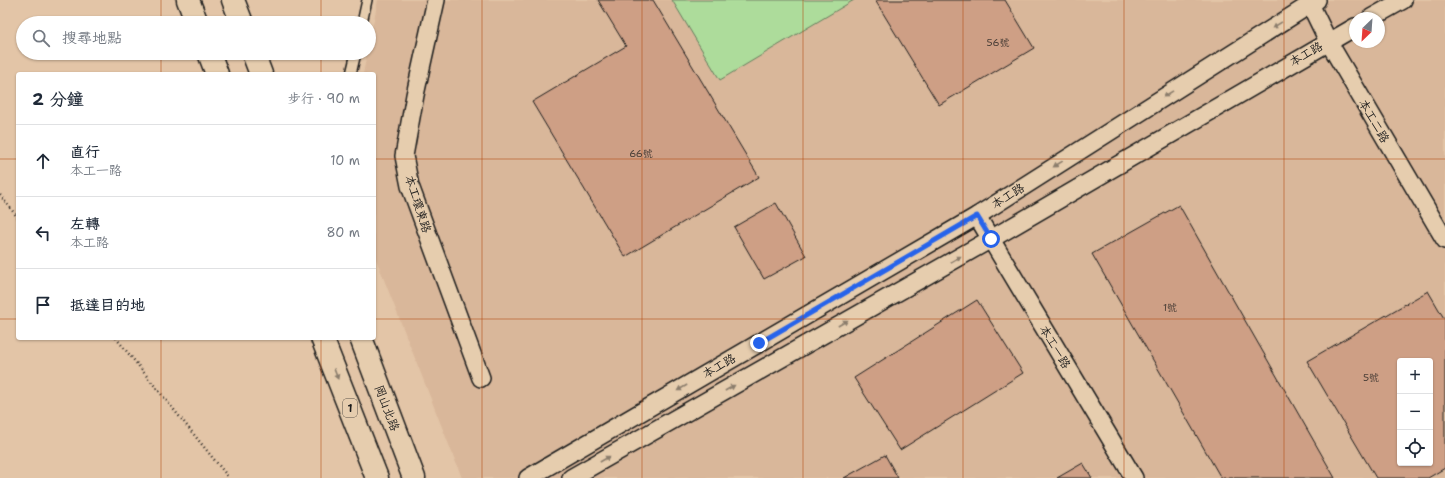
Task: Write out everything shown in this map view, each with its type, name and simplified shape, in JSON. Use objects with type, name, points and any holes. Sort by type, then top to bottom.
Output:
[{"type":"main road","points":[[188,0],[194,16]]},
{"type":"main road","points":[[233,0],[239,16]]},
{"type":"main road","points":[[212,60],[216,72]]},
{"type":"main road","points":[[256,60],[260,72]]},
{"type":"main road","name":"1","points":[[323,340],[377,478]]},
{"type":"main road","name":"岡山北路","points":[[362,340],[414,478]]},
{"type":"street","name":"本工環東路","points":[[436,0],[415,95],[404,156],[410,186],[481,378]]},
{"type":"street","points":[[1382,12],[1403,0]]},
{"type":"street","name":"本工二路","points":[[1312,1],[1328,42],[1445,240]]},
{"type":"street","name":"本工路","points":[[528,478],[977,216],[1312,1]]},
{"type":"street","name":"本工路","points":[[571,478],[991,239],[1349,30]]},
{"type":"street","name":"本工一路","points":[[977,216],[1134,478]]},
{"type":"lane","points":[[364,16],[367,0]]},
{"type":"lane","points":[[351,72],[354,60]]},
{"type":"path","points":[[0,196],[16,216]]},
{"type":"path","points":[[118,340],[229,478]]},
{"type":"shaded area","points":[[378,0],[1445,0],[1445,478],[462,478],[376,259],[376,72],[363,72],[366,60],[376,60],[376,16],[375,16]]},
{"type":"green space","points":[[672,0],[854,0],[720,80]]},
{"type":"building","points":[[598,0],[653,0],[759,177],[625,257],[532,102],[626,46]]},
{"type":"building","points":[[875,0],[1005,0],[1034,48],[939,105]]},
{"type":"building","points":[[776,203],[806,256],[764,279],[734,227]]},
{"type":"building","points":[[1179,205],[1335,478],[1221,478],[1092,254]]},
{"type":"building","points":[[1428,291],[1445,320],[1445,468],[1428,478],[1376,478],[1307,361]]},
{"type":"building","points":[[977,300],[1023,373],[900,450],[854,378]]},
{"type":"building","points":[[885,455],[898,478],[844,478]]},
{"type":"building","points":[[1083,463],[1092,478],[1057,478]]},
{"type":"route","points":[[759,343],[977,216],[991,239]]}]
